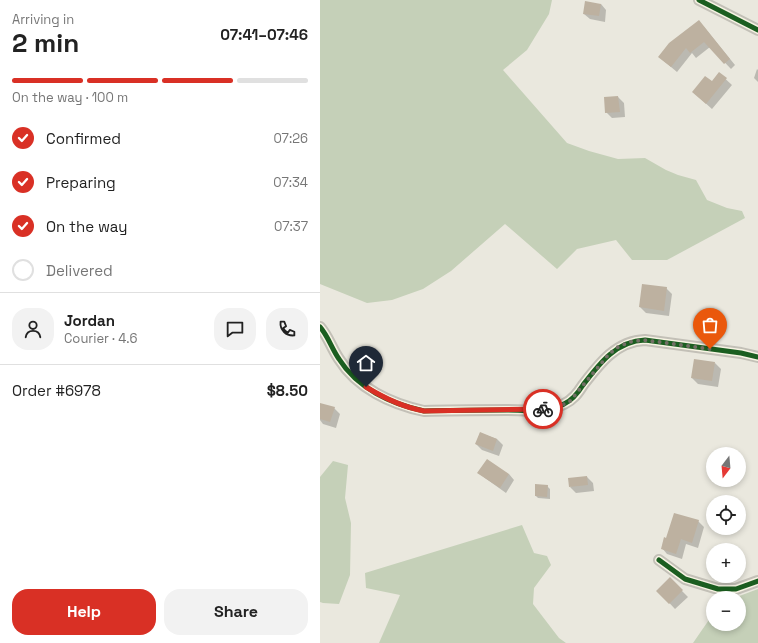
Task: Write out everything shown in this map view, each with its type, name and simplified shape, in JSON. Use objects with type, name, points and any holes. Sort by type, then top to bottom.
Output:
[{"type":"street","points":[[699,0],[758,30]]},
{"type":"street","points":[[320,327],[339,360],[350,373],[366,387],[393,402],[408,408],[424,411],[525,410],[556,408],[570,401],[609,354],[618,347],[637,340],[741,353],[758,357]]},
{"type":"street","points":[[659,560],[685,579],[718,589],[736,589],[758,581]]},
{"type":"green space","points":[[320,0],[552,0],[549,14],[527,50],[503,70],[567,143],[618,159],[645,158],[666,170],[696,180],[707,200],[727,208],[742,211],[745,218],[667,260],[632,260],[616,240],[577,249],[557,269],[505,224],[451,271],[423,289],[392,300],[367,303],[320,284]]},
{"type":"green space","points":[[333,461],[348,465],[345,498],[351,523],[350,575],[339,604],[320,602],[320,477]]},
{"type":"green space","points":[[522,525],[534,553],[547,556],[551,565],[534,588],[533,604],[559,638],[566,643],[379,643],[400,595],[366,588],[365,573]]},
{"type":"green space","points":[[758,589],[758,643],[693,643],[706,624],[706,631],[746,631],[746,594]]},
{"type":"building","points":[[585,1],[601,4],[599,16],[583,14]]},
{"type":"building","points":[[699,20],[730,59],[724,64],[704,42],[690,53],[686,48],[671,67],[658,57],[669,43]]},
{"type":"building","points":[[719,72],[727,78],[706,104],[692,92],[705,76],[712,81]]},
{"type":"building","points":[[618,96],[620,112],[605,113],[604,97]]},
{"type":"building","points":[[642,284],[667,287],[664,311],[639,307]]},
{"type":"building","points":[[694,359],[715,362],[712,381],[691,378]]},
{"type":"building","points":[[320,403],[335,407],[330,422],[320,419]]},
{"type":"building","points":[[480,432],[497,439],[493,451],[475,444]]},
{"type":"building","points":[[487,459],[509,474],[500,488],[477,473]]},
{"type":"building","points":[[587,476],[588,485],[569,487],[568,478]]},
{"type":"building","points":[[535,484],[548,485],[547,497],[535,496]]},
{"type":"building","points":[[674,513],[699,520],[692,543],[681,539],[676,554],[661,549],[664,537],[666,538]]},
{"type":"building","points":[[670,577],[683,590],[669,604],[656,591]]},
{"type":"cycle path","points":[[699,0],[758,30]]},
{"type":"cycle path","points":[[320,327],[346,369],[355,378],[365,386],[387,399],[424,411],[543,410],[557,407],[575,396],[595,369],[609,355],[625,344],[635,341],[645,340],[741,353],[758,357]]},
{"type":"cycle path","points":[[659,560],[685,579],[718,589],[736,589],[758,581]]},
{"type":"way so far","points":[[543,409],[556,408],[570,401],[609,354],[618,347],[630,342],[644,340],[710,349]]},
{"type":"route","points":[[366,387],[393,402],[408,408],[424,411],[543,409]]}]
